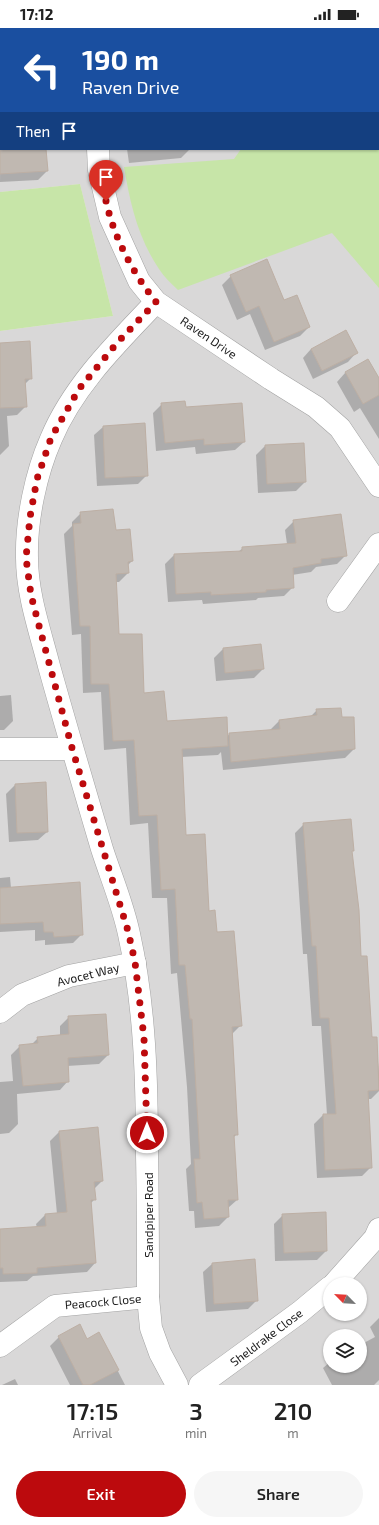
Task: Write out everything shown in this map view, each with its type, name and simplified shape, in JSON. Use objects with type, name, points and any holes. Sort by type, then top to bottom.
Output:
[{"type":"street","name":"Raven Drive","points":[[98,150],[99,170],[110,217],[139,281],[156,302],[271,379],[316,407],[340,428],[379,486]]},
{"type":"street","name":"Sandpiper Road","points":[[156,302],[117,343],[79,389],[51,438],[37,479],[30,517],[26,558],[31,595],[38,622],[72,748],[128,931],[135,962],[144,1038],[147,1093],[148,1297],[151,1328],[160,1353],[177,1385]]},
{"type":"street","points":[[338,601],[379,544]]},
{"type":"street","points":[[0,749],[72,748]]},
{"type":"street","name":"Avocet Way","points":[[0,1012],[22,995],[68,976],[135,962]]},
{"type":"street","points":[[340,1277],[378,1236]]},
{"type":"street","name":"Sheldrake Close","points":[[200,1385],[300,1312],[323,1293]]},
{"type":"street","name":"Peacock Close","points":[[0,1346],[55,1306],[148,1297]]},
{"type":"shaded area","points":[[0,150],[379,150],[379,1385],[0,1385],[0,331],[113,316],[80,184],[0,192]]},
{"type":"green space","points":[[240,150],[379,150],[379,288],[332,233],[178,290],[161,272],[140,233],[132,207],[124,167],[234,159]]},
{"type":"green space","points":[[80,184],[113,316],[0,331],[0,192]]},
{"type":"building","points":[[0,150],[46,150],[48,171],[0,174]]},
{"type":"building","points":[[267,259],[284,300],[297,295],[310,327],[274,342],[259,306],[246,312],[230,275]]},
{"type":"building","points":[[346,330],[358,353],[322,371],[311,349]]},
{"type":"building","points":[[30,341],[32,379],[25,379],[27,407],[0,408],[0,343]]},
{"type":"building","points":[[368,359],[379,378],[379,395],[363,404],[345,372]]},
{"type":"building","points":[[185,401],[186,407],[242,403],[245,442],[204,445],[204,439],[165,443],[161,403]]},
{"type":"building","points":[[145,423],[148,476],[105,478],[103,426]]},
{"type":"building","points":[[304,443],[306,482],[267,484],[265,445]]},
{"type":"building","points":[[113,509],[116,530],[130,529],[133,561],[128,562],[129,573],[116,574],[119,634],[142,634],[144,693],[164,691],[167,721],[227,717],[228,746],[182,749],[186,835],[205,834],[209,911],[215,910],[217,932],[234,931],[242,1026],[232,1027],[238,1135],[234,1135],[238,1200],[228,1200],[229,1217],[204,1219],[202,1202],[197,1203],[194,1159],[200,1159],[192,1019],[190,1019],[185,965],[179,965],[175,889],[161,890],[157,815],[139,816],[134,740],[113,741],[109,684],[91,684],[90,626],[80,626],[73,524],[81,523],[80,512]]},
{"type":"building","points":[[341,514],[347,556],[321,559],[321,563],[293,568],[294,588],[266,590],[266,592],[211,595],[211,592],[176,594],[174,554],[242,551],[242,547],[296,543],[293,520]]},
{"type":"building","points":[[261,644],[264,669],[225,673],[223,648]]},
{"type":"building","points":[[341,708],[342,717],[354,717],[355,749],[231,762],[229,733],[280,729],[279,720],[317,715],[316,709]]},
{"type":"building","points":[[46,782],[48,832],[17,833],[15,784]]},
{"type":"building","points":[[351,819],[354,851],[352,851],[359,910],[361,956],[367,956],[372,1037],[377,1037],[379,1090],[368,1091],[372,1168],[325,1170],[323,1114],[336,1114],[329,1018],[320,1018],[316,946],[312,946],[303,823]]},
{"type":"building","points":[[80,882],[83,935],[54,937],[53,932],[44,932],[43,922],[0,924],[0,888]]},
{"type":"building","points":[[106,1014],[109,1055],[68,1058],[69,1082],[23,1086],[19,1045],[38,1043],[37,1037],[69,1034],[68,1016]]},
{"type":"building","points":[[98,1127],[103,1181],[94,1182],[96,1200],[91,1200],[96,1263],[37,1268],[37,1273],[3,1274],[3,1268],[0,1268],[0,1229],[46,1226],[45,1214],[67,1212],[59,1131]]},
{"type":"building","points":[[326,1212],[327,1251],[284,1253],[282,1214]]},
{"type":"building","points":[[255,1259],[258,1301],[214,1304],[212,1263]]},
{"type":"building","points":[[80,1324],[87,1339],[99,1332],[119,1370],[90,1385],[83,1385],[58,1336]]},
{"type":"route","points":[[106,201],[110,217],[139,281],[156,302],[117,343],[79,389],[51,438],[37,479],[30,517],[26,558],[31,595],[38,622],[72,748],[128,931],[135,962],[144,1038],[147,1093],[147,1133]]}]
